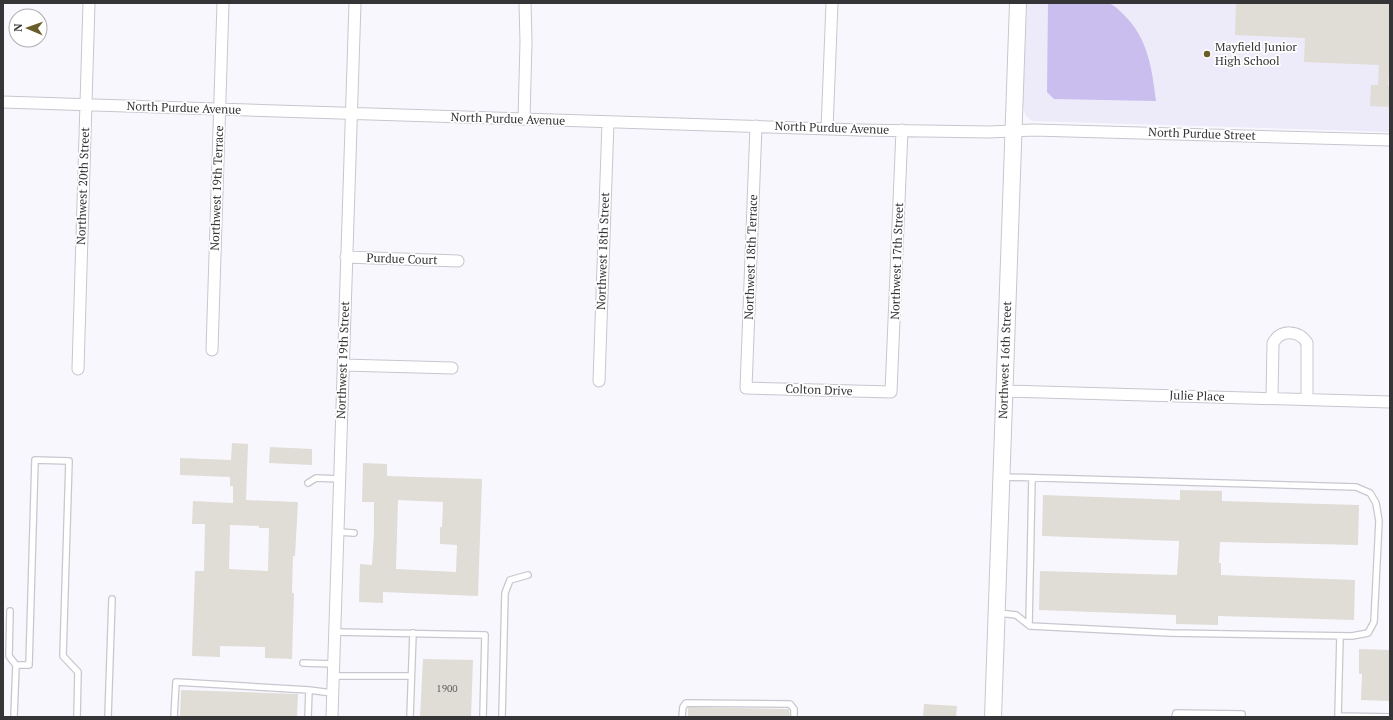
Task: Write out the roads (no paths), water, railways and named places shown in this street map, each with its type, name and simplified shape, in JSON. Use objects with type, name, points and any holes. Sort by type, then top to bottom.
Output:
[{"type":"street","name":"Northwest 20th Street","points":[[78,369],[89,3]]},
{"type":"street","name":"Northwest 19th Terrace","points":[[212,350],[223,3]]},
{"type":"street","name":"Northwest 19th Street","points":[[332,717],[355,3]]},
{"type":"street","points":[[524,119],[526,42],[525,3]]},
{"type":"street","points":[[827,129],[832,3]]},
{"type":"street","name":"Northwest 16th Street","points":[[993,717],[1018,3]]},
{"type":"street","name":"North Purdue Avenue","points":[[3,102],[827,129],[988,132],[1014,131]]},
{"type":"street","name":"Northwest 18th Street","points":[[598,381],[608,122]]},
{"type":"street","name":"Northwest 18th Terrace","points":[[746,388],[756,126]]},
{"type":"street","name":"Northwest 17th Street","points":[[891,392],[902,130]]},
{"type":"street","name":"North Purdue Street","points":[[1014,131],[1034,130],[1390,140]]},
{"type":"street","name":"Purdue Court","points":[[346,257],[458,261]]},
{"type":"street","points":[[1272,398],[1274,343],[1276,338],[1283,334],[1295,333],[1301,336],[1307,343],[1307,399]]},
{"type":"street","points":[[343,365],[452,368]]},
{"type":"street","name":"Colton Drive","points":[[746,388],[891,392]]},
{"type":"street","name":"Julie Place","points":[[1004,391],[1390,402]]},
{"type":"lane","points":[[16,665],[29,665],[35,460],[69,461],[63,656],[78,672],[76,717]]},
{"type":"lane","points":[[996,613],[1016,615],[1029,625],[1170,633],[1352,636],[1368,633],[1374,622],[1378,521],[1376,503],[1370,493],[1356,487],[1001,477]]},
{"type":"lane","points":[[308,484],[316,478],[339,480]]},
{"type":"lane","points":[[1029,625],[1032,478]]},
{"type":"lane","points":[[338,532],[354,532]]},
{"type":"lane","points":[[502,717],[505,594],[510,580],[528,574]]},
{"type":"lane","points":[[108,717],[112,599]]},
{"type":"lane","points":[[10,611],[9,656],[16,665],[14,717]]},
{"type":"lane","points":[[334,632],[485,635],[483,717]]},
{"type":"lane","points":[[410,717],[413,633]]},
{"type":"lane","points":[[1340,636],[1338,717],[1390,717]]},
{"type":"lane","points":[[303,663],[333,664]]},
{"type":"lane","points":[[333,676],[411,676]]},
{"type":"lane","points":[[174,717],[176,682],[309,690],[332,693]]},
{"type":"lane","points":[[308,717],[309,690]]},
{"type":"lane","points":[[682,717],[682,707],[686,703],[694,703],[790,704],[794,709],[794,717]]},
{"type":"lane","points":[[1176,717],[1176,713],[1242,714],[1242,717]]},
{"type":"place","name":"Mayfield Junior High School","points":[[1207,54]]}]
